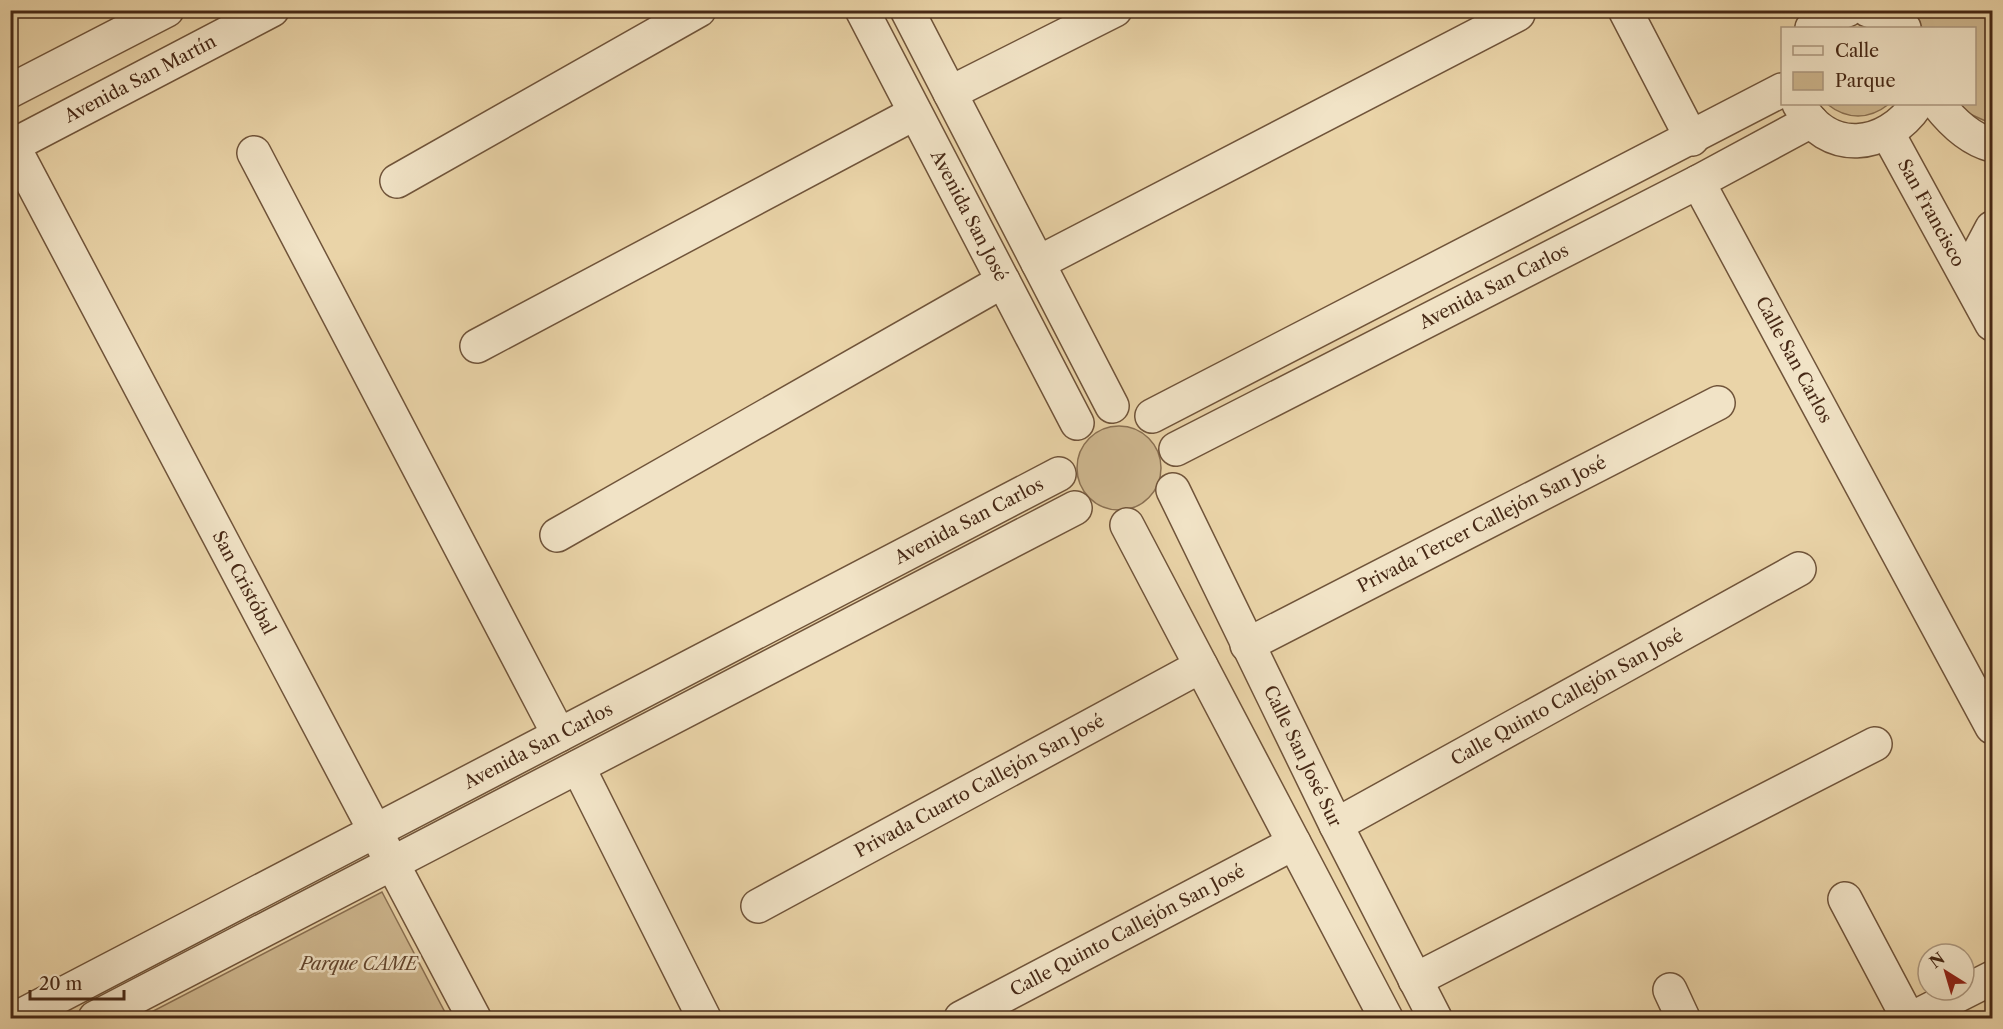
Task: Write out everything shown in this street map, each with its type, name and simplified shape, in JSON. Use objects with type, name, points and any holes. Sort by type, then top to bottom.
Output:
[{"type":"street","points":[[10,91],[167,10]]},
{"type":"street","name":"Avenida San Martín","points":[[12,147],[272,10]]},
{"type":"street","points":[[397,181],[699,10]]},
{"type":"street","name":"Avenida San José","points":[[862,10],[1077,423]]},
{"type":"street","points":[[907,10],[1112,406]]},
{"type":"street","points":[[950,93],[1115,10]]},
{"type":"street","points":[[1624,10],[1692,139]]},
{"type":"street","points":[[1868,10],[1885,16],[1902,27]]},
{"type":"street","points":[[1038,263],[1518,14]]},
{"type":"street","points":[[1152,416],[1692,139],[1781,91]]},
{"type":"street","points":[[1805,112],[1822,131],[1843,140],[1866,140],[1887,134],[1904,121],[1916,105]]},
{"type":"street","points":[[1939,105],[1949,118],[1978,141],[1992,145]]},
{"type":"street","name":"Avenida San Carlos","points":[[1176,449],[1698,182],[1805,112]]},
{"type":"street","points":[[477,346],[915,113]]},
{"type":"street","name":"San Francisco","points":[[1887,134],[1967,275],[1992,324]]},
{"type":"street","name":"San Cristóbal","points":[[12,147],[474,1018]]},
{"type":"street","points":[[254,153],[559,735]]},
{"type":"street","name":"Calle San Carlos","points":[[1698,182],[1992,727]]},
{"type":"street","points":[[1967,275],[1992,228]]},
{"type":"street","points":[[557,536],[1003,281]]},
{"type":"street","name":"Privada Tercer Callejón San José","points":[[1247,645],[1718,403]]},
{"type":"street","points":[[1112,406],[1133,408],[1152,416],[1167,430],[1176,449],[1178,469],[1173,490],[1161,507],[1145,519],[1127,525],[1108,525],[1090,519],[1075,508],[1064,492],[1059,474],[1059,455],[1065,438],[1077,423],[1092,412],[1112,406]]},
{"type":"street","name":"Avenida San Carlos","points":[[17,1018],[1059,474]]},
{"type":"street","name":"Calle San José Sur","points":[[1173,490],[1336,825],[1435,1018]]},
{"type":"street","name":"Avenida San Carlos","points":[[95,1018],[1075,508]]},
{"type":"street","points":[[1127,525],[1383,1017]]},
{"type":"street","name":"Calle Quinto Callejón San José","points":[[1336,825],[1799,569]]},
{"type":"street","name":"Privada Cuarto Callejón San José","points":[[758,906],[1201,666]]},
{"type":"street","points":[[1415,980],[1875,744]]},
{"type":"street","points":[[578,767],[704,1018]]},
{"type":"street","name":"Calle Quinto Callejón San José","points":[[961,1018],[1294,843]]},
{"type":"street","points":[[1845,899],[1911,1018],[1992,978]]},
{"type":"green space","points":[[1905,11],[1992,11],[1992,124],[1970,114],[1961,105],[1976,105],[1976,27],[1922,27]]},
{"type":"green space","points":[[1829,105],[1887,105],[1874,113],[1858,116]]},
{"type":"green space","points":[[1119,426],[1135,429],[1149,438],[1158,452],[1161,468],[1158,484],[1149,498],[1135,507],[1119,510],[1103,507],[1089,498],[1080,484],[1077,468],[1080,452],[1089,438],[1103,429]]},
{"type":"green space","name":"Parque CAME","points":[[382,892],[448,1018],[140,1018]]}]
